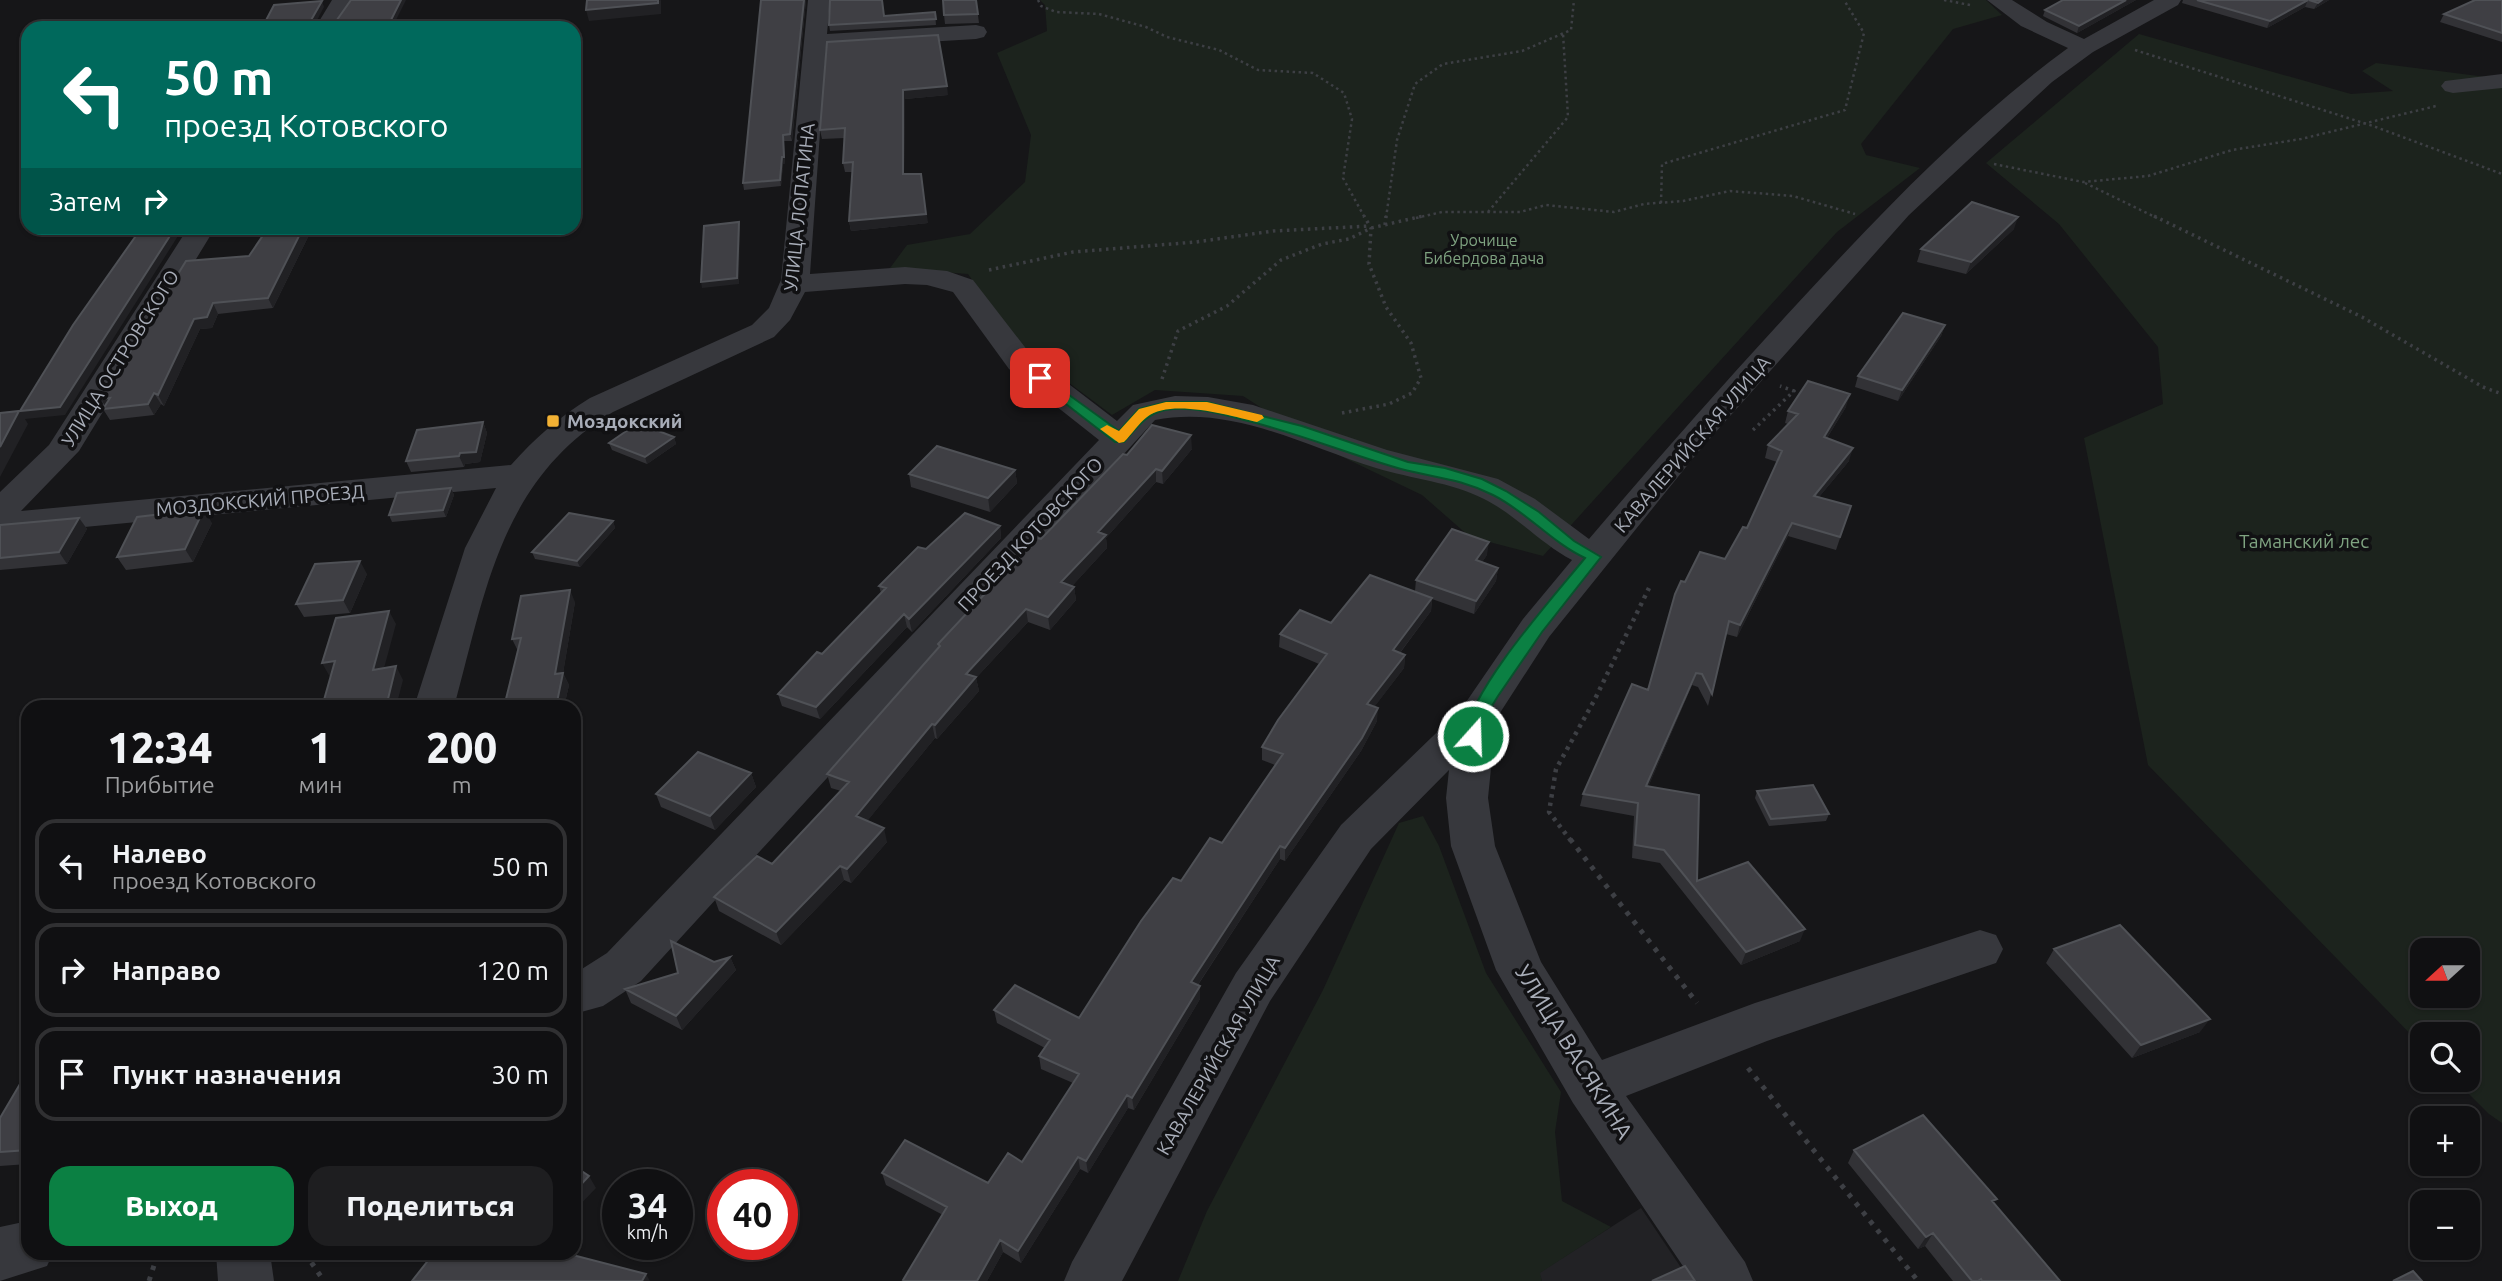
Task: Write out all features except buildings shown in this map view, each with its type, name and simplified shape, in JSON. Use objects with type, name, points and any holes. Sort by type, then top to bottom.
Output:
[{"type":"street","points":[[330,21],[343,0]]},
{"type":"street","name":"УЛИЦА ЛОПАТИНА","points":[[436,700],[487,538],[520,475],[537,454],[580,418],[613,400],[764,331],[779,317],[789,302],[793,285],[818,0]]},
{"type":"street","points":[[1998,0],[2030,22],[2092,43]]},
{"type":"street","name":"КАВАЛЕРИЙСКАЯ УЛИЦА","points":[[1091,1281],[1253,987],[1356,836],[1476,719],[1536,628],[1686,445],[1899,209],[2044,77],[2092,43],[2170,0]]},
{"type":"street","points":[[815,42],[976,32]]},
{"type":"street","points":[[2453,86],[2502,81]]},
{"type":"street","name":"УЛИЦА ОСТРОВСКОГО","points":[[0,512],[62,451],[197,235]]},
{"type":"street","points":[[793,285],[908,275],[950,278],[963,286],[1020,362],[1119,439]]},
{"type":"street","points":[[1153,410],[1166,406],[1207,406],[1310,433],[1406,466],[1445,472],[1477,482],[1534,515],[1569,545],[1594,557]]},
{"type":"street","name":"ПРОЕЗД КОТОВСКОГО","points":[[581,993],[624,967],[1144,412],[1153,410]]},
{"type":"street","name":"МОЗДОКСКИЙ ПРОЕЗД","points":[[0,524],[520,475]]},
{"type":"street","name":"УЛИЦА ВАСЯКИНА","points":[[1476,719],[1467,798],[1473,846],[1520,970],[1591,1087],[1725,1281]]},
{"type":"street","points":[[1591,1087],[1722,1037],[1980,949]]},
{"type":"street","points":[[0,1254],[21,1249]]},
{"type":"street","points":[[244,1260],[247,1281]]},
{"type":"path","points":[[1038,0],[1041,6],[1056,12],[1093,13],[1146,27],[1167,37],[1219,50],[1258,70],[1313,73],[1344,93],[1352,118],[1343,178],[1371,227],[1369,264],[1386,307],[1411,343],[1421,378],[1412,393],[1390,404],[1332,414],[1313,423],[1310,433]]},
{"type":"path","points":[[1385,225],[1397,140],[1415,84],[1443,64],[1522,51],[1571,30],[1574,0]]},
{"type":"path","points":[[1661,203],[1662,163],[1844,110],[1864,33],[1844,0]]},
{"type":"path","points":[[1487,213],[1568,117],[1563,33]]},
{"type":"path","points":[[2092,43],[2366,123],[2502,174]]},
{"type":"path","points":[[2083,183],[2148,176],[2232,150],[2301,139],[2435,107],[2441,89],[2453,86]]},
{"type":"path","points":[[1955,157],[2083,183],[2362,317],[2483,387],[2502,394]]},
{"type":"path","points":[[950,278],[1073,252],[1196,242],[1273,231],[1371,227],[1442,212],[1520,212],[1546,205],[1614,212],[1730,191],[1793,196],[1866,218]]},
{"type":"path","points":[[1153,410],[1178,331],[1227,306],[1281,260],[1322,244],[1349,239],[1371,227]]},
{"type":"path","points":[[1649,588],[1595,699],[1556,769],[1549,812],[1722,1037],[1918,1281]]},
{"type":"path","points":[[149,1281],[156,1260]]},
{"type":"path","points":[[310,1260],[324,1281]]},
{"type":"shaded area","points":[[1641,1208],[1690,1281],[1542,1281],[1539,1273]]},
{"type":"green space","name":"Урочище Бибердова дача","points":[[1040,0],[1986,0],[2002,15],[1953,29],[1861,144],[1866,155],[1920,168],[1837,232],[1543,556],[1470,537],[1422,495],[1328,450],[1243,396],[1155,390],[1112,415],[1017,344],[968,274],[890,268],[907,245],[970,234],[1025,182],[1031,135],[997,53],[1047,31],[1045,5]]},
{"type":"green space","name":"Таманский лес","points":[[2139,34],[2351,94],[2393,91],[2362,71],[2376,63],[2502,79],[2502,1123],[2467,1092],[2480,1092],[2480,1022],[2410,1022],[2410,1034],[2148,765],[2084,438],[2163,404],[2158,347],[2059,224],[1986,163]]},
{"type":"green space","points":[[1423,816],[1439,846],[1486,973],[1561,1092],[1555,1132],[1562,1201],[1611,1227],[1540,1273],[1542,1281],[1178,1281],[1207,1211],[1323,990],[1399,823]]},
{"type":"slow traffic","points":[[1107,429],[1119,439],[1144,412],[1166,406],[1207,406],[1257,418]]},
{"type":"place","name":"Моздокский","points":[[553,421]]},
{"type":"route","points":[[1040,378],[1119,439],[1144,412],[1166,406],[1207,406],[1266,419],[1406,466],[1445,472],[1477,482],[1534,515],[1569,545],[1594,557],[1536,628],[1492,691],[1476,719],[1473,736]]}]
